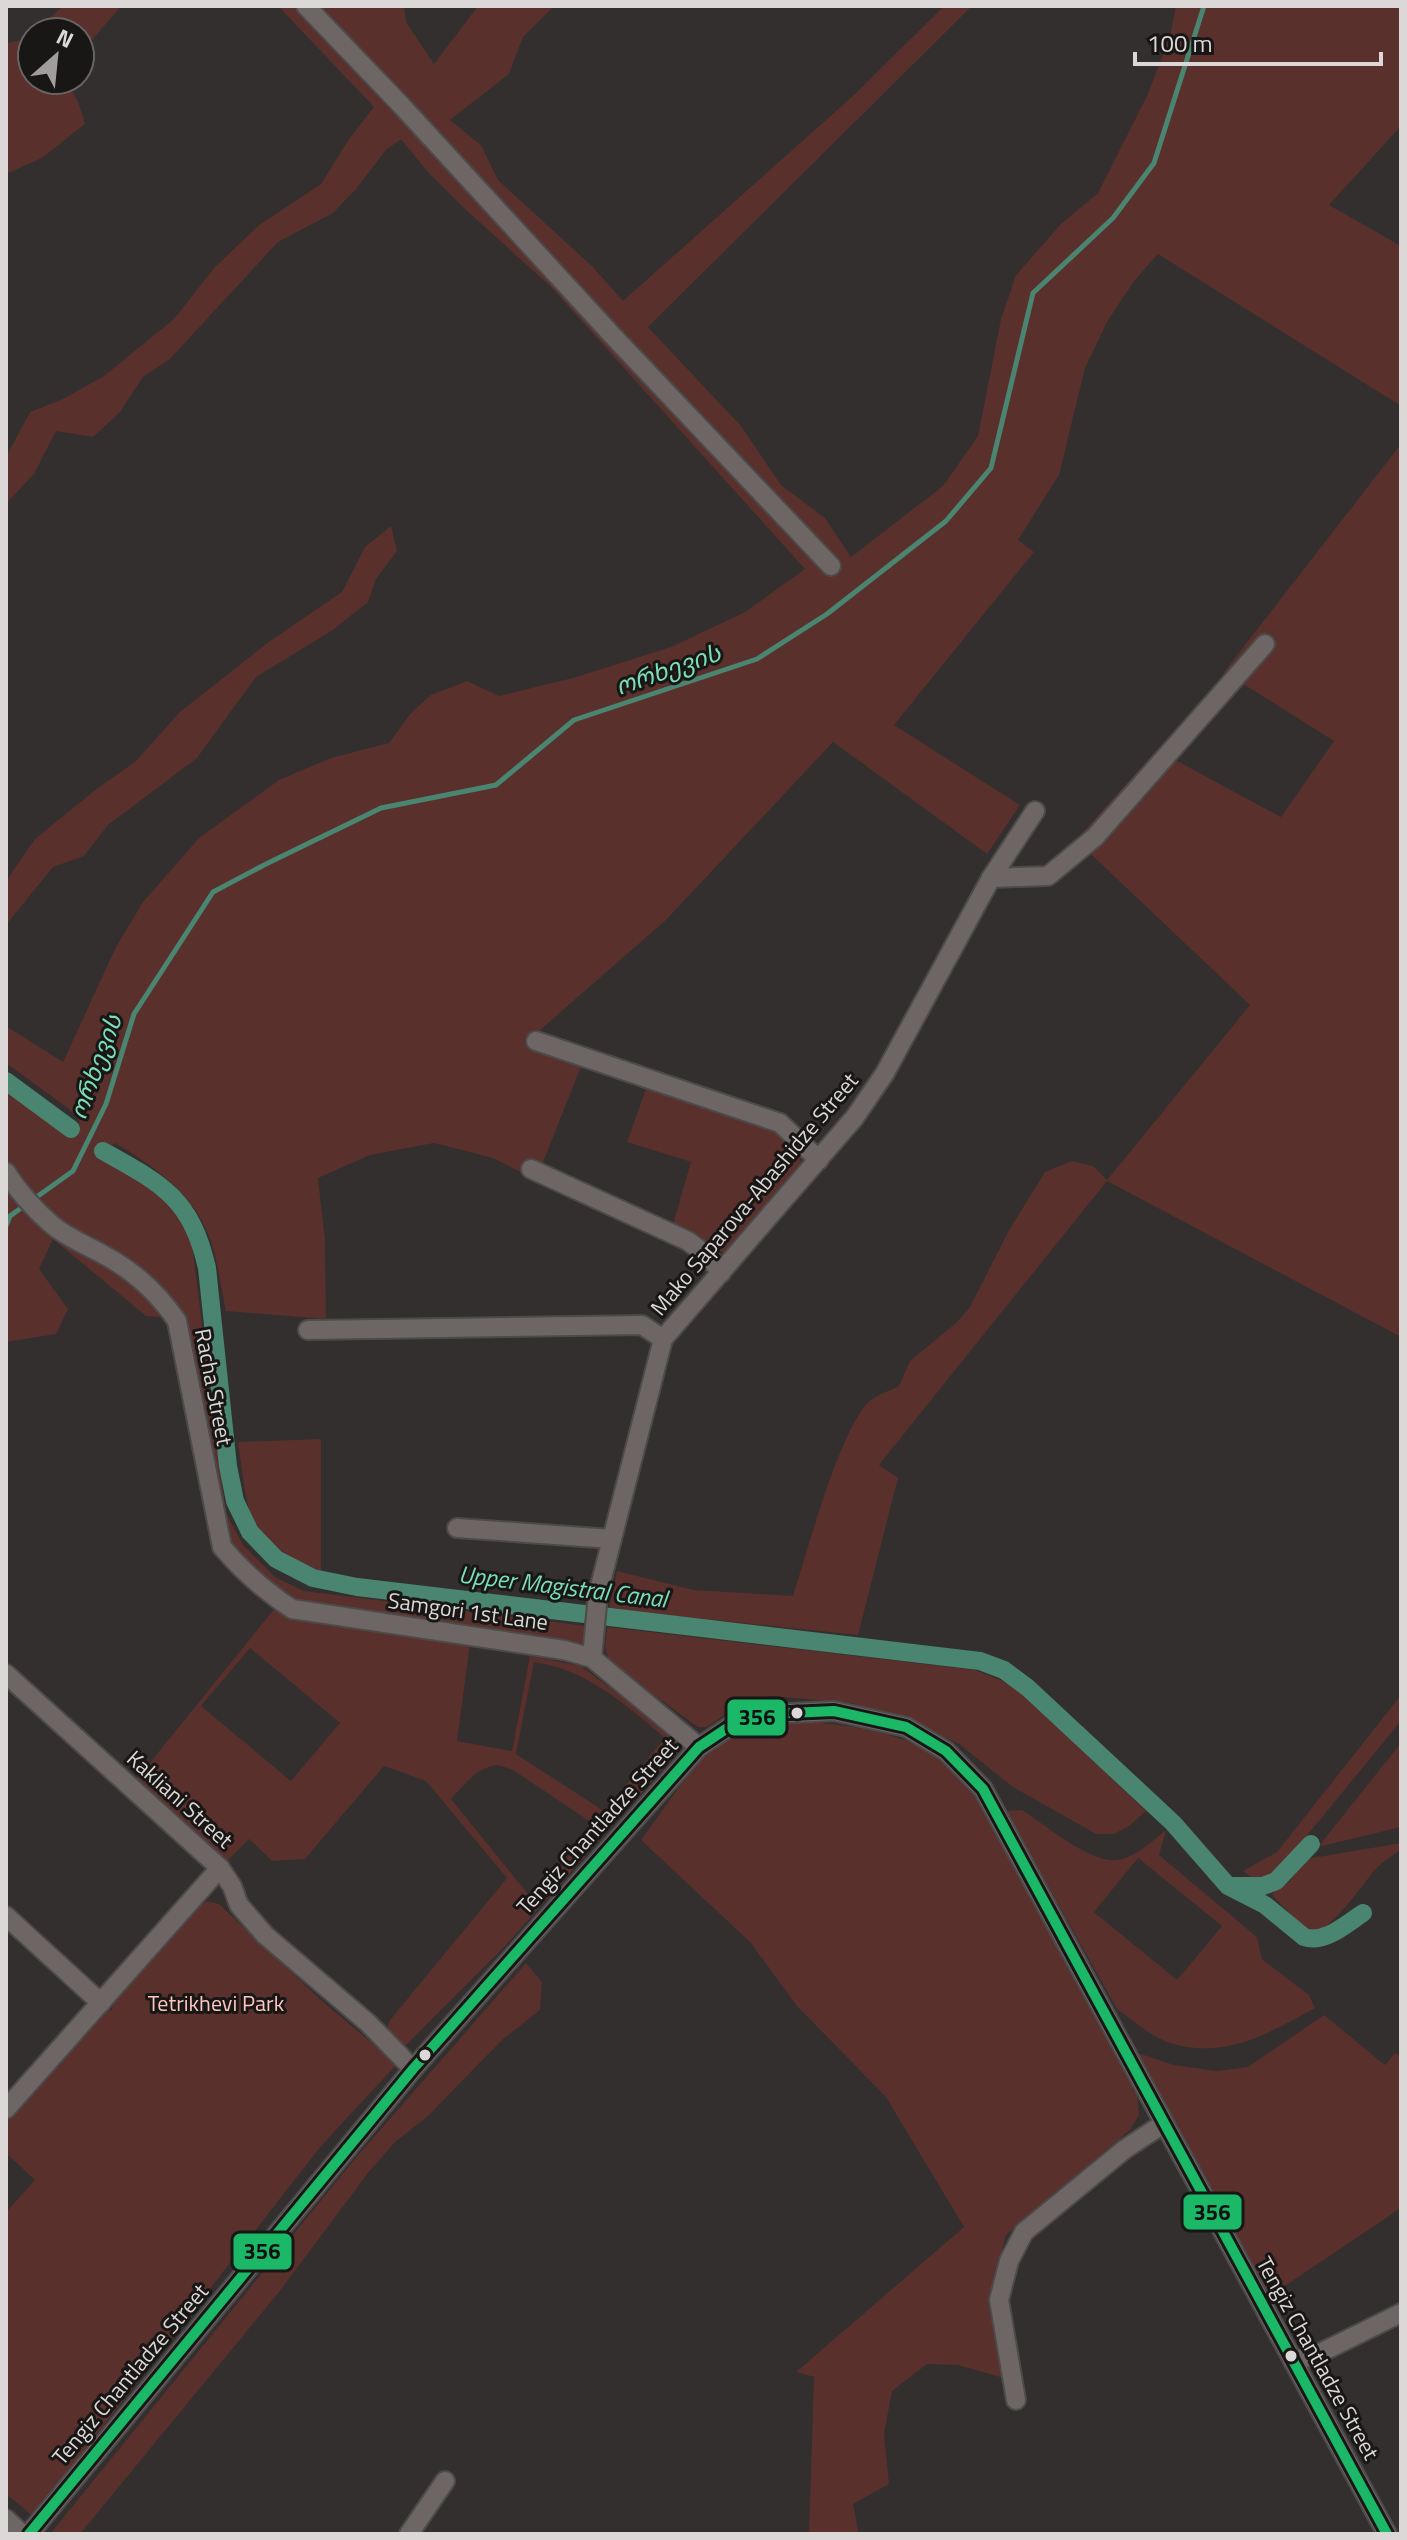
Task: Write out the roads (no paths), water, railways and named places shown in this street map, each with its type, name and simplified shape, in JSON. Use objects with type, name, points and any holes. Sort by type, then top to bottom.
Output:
[{"type":"street","points":[[306,6],[831,566]]},
{"type":"street","points":[[991,878],[1048,876],[1074,856],[1095,837],[1265,644]]},
{"type":"street","name":"Mako Saparova-Abashidze Street","points":[[592,1658],[598,1594],[663,1339],[855,1117],[885,1073],[991,878],[1035,811]]},
{"type":"street","points":[[536,1041],[780,1123],[819,1160]]},
{"type":"street","points":[[531,1169],[688,1241],[709,1257],[721,1273]]},
{"type":"street","name":"Racha Street","points":[[6,1172],[51,1224],[116,1261],[161,1298],[177,1321],[222,1547]]},
{"type":"street","points":[[308,1330],[642,1325],[663,1339]]},
{"type":"street","points":[[457,1528],[612,1539]]},
{"type":"street","name":"Samgori 1st Lane","points":[[222,1547],[267,1593],[292,1609],[564,1650],[592,1658],[699,1747]]},
{"type":"street","name":"Kakliani Street","points":[[6,1674],[220,1868],[232,1886],[239,1905],[265,1935],[368,2023],[413,2069]]},
{"type":"street","name":"Tengiz Chantladze Street","points":[[29,2534],[413,2069],[699,1747],[732,1725],[768,1714],[834,1711],[906,1727],[946,1751],[983,1789],[1387,2534]]},
{"type":"street","points":[[6,2109],[220,1868]]},
{"type":"street","points":[[6,1916],[101,2003]]},
{"type":"street","points":[[1016,2400],[999,2300],[1009,2261],[1024,2232],[1125,2149],[1163,2124]]},
{"type":"street","points":[[1293,2361],[1316,2355],[1401,2313]]},
{"type":"street","points":[[409,2534],[445,2481]]},
{"type":"street","points":[[6,2519],[22,2534]]},
{"type":"waterway","name":"ორხევის","points":[[6,1226],[10,1216],[73,1171],[106,1104],[134,1014],[213,892],[381,808],[496,785],[574,720],[757,659],[827,614],[946,521],[991,468],[1033,293],[1113,218],[1154,163],[1204,6]]},
{"type":"waterway","name":"Upper Magistral Canal","points":[[6,1081],[71,1129]]},
{"type":"waterway","name":"Upper Magistral Canal","points":[[103,1151],[158,1184],[183,1209],[192,1225],[207,1268],[228,1466],[235,1501],[250,1532],[276,1559],[313,1578],[357,1587],[980,1661],[1004,1670],[1028,1688],[1173,1823],[1228,1886],[1265,1905],[1304,1937],[1320,1938],[1363,1913]]},
{"type":"waterway","name":"Upper Magistral Canal","points":[[1231,1886],[1263,1886],[1276,1881],[1311,1844]]},
{"type":"park label","name":"Tetrikhevi Park","points":[[216,2003]]}]
